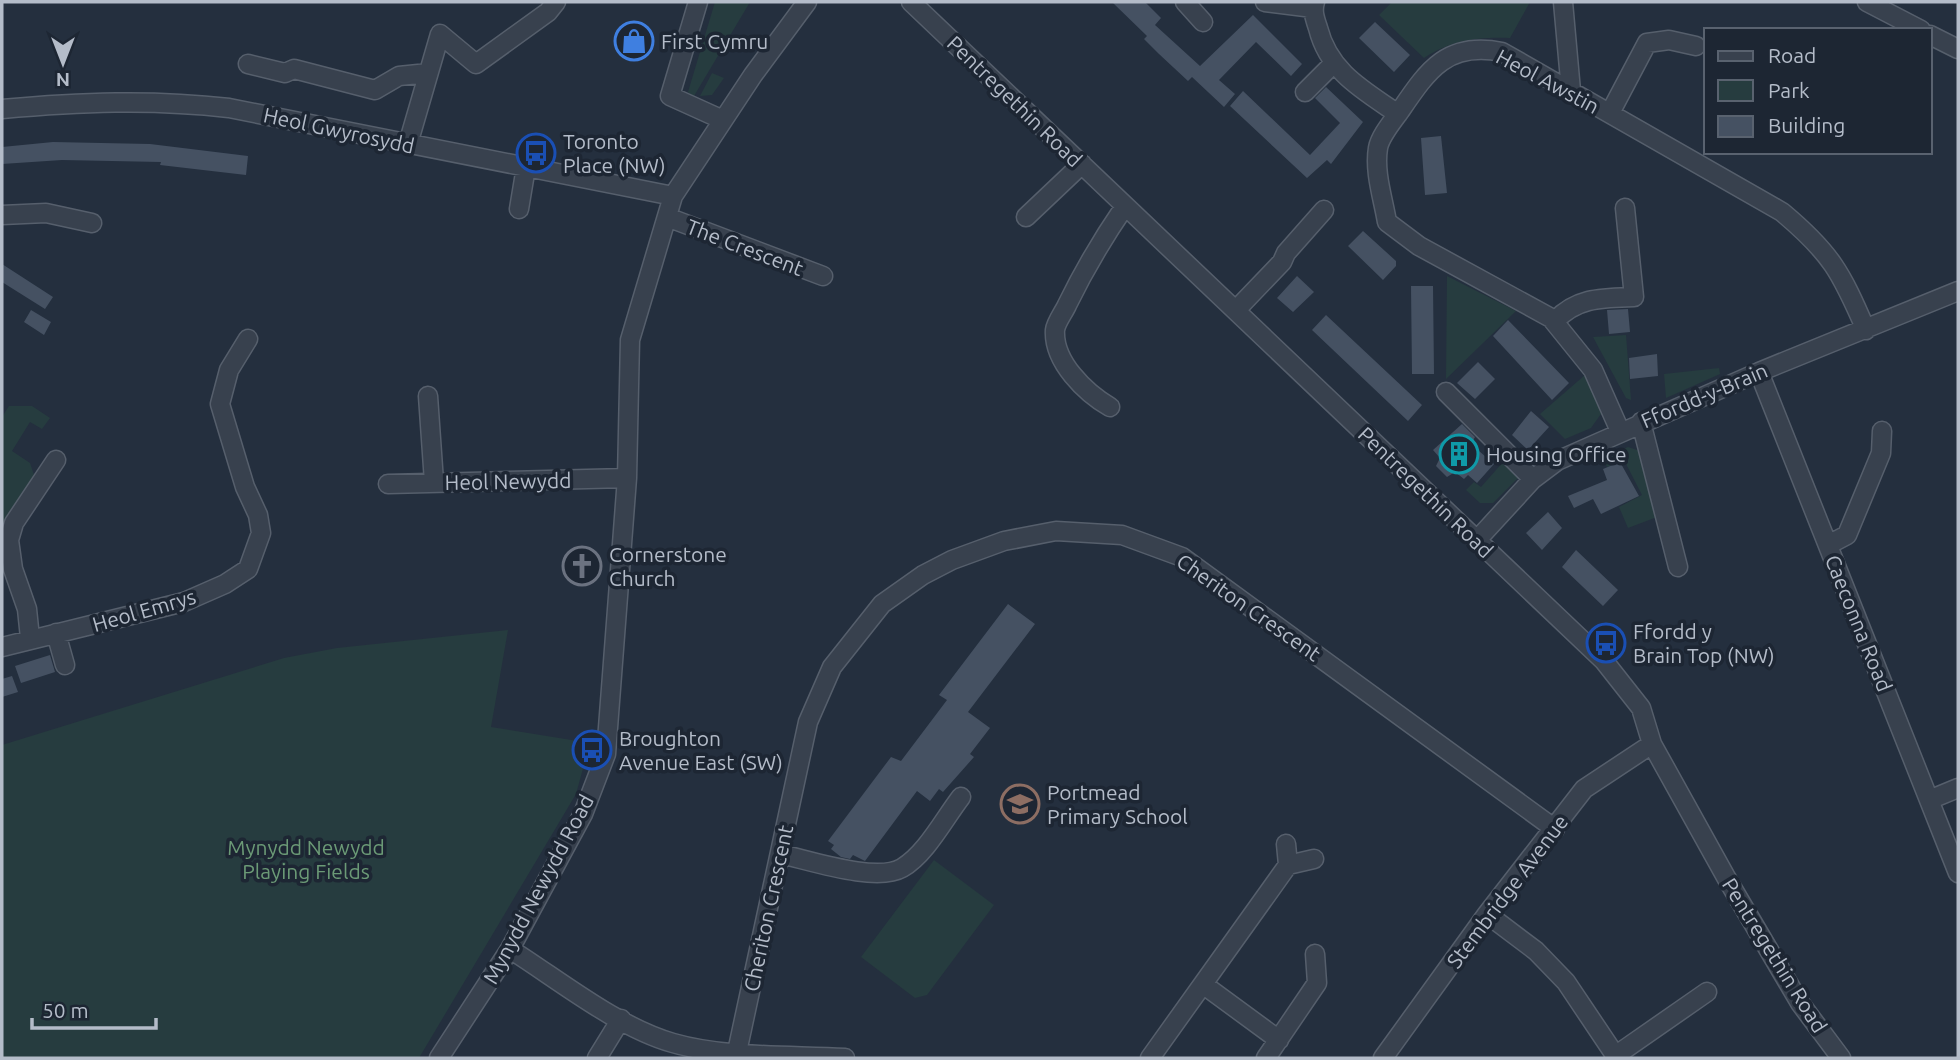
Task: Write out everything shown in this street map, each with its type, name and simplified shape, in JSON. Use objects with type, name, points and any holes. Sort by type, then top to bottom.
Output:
[{"type":"street","points":[[408,144],[440,34],[475,64],[548,12],[556,2]]},
{"type":"street","points":[[698,2],[670,96],[723,120]]},
{"type":"street","name":"Mynydd Newydd Road","points":[[439,1058],[510,948],[583,814],[606,754],[627,478],[630,340],[673,196],[807,2]]},
{"type":"street","points":[[1185,2],[1203,22]]},
{"type":"street","points":[[1265,2],[1314,5],[1321,39],[1332,65],[1398,114]]},
{"type":"street","points":[[1563,2],[1572,91]]},
{"type":"street","points":[[1867,2],[1917,28]]},
{"type":"street","name":"Pentregethin Road","points":[[922,5],[1125,206],[1604,661],[1641,708],[1651,744],[1800,1003],[1841,1058]]},
{"type":"street","points":[[1932,36],[1958,49]]},
{"type":"street","points":[[1610,113],[1647,43],[1670,40],[1696,46]]},
{"type":"street","name":"Heol Awstin","points":[[1620,431],[1593,370],[1555,321],[1419,246],[1387,222],[1377,172],[1378,145],[1433,67],[1453,53],[1480,48],[1502,52],[1782,212],[1817,242],[1842,275],[1866,330]]},
{"type":"street","points":[[248,64],[285,73],[294,69],[375,90],[399,76],[428,73]]},
{"type":"street","points":[[1305,92],[1332,65]]},
{"type":"street","name":"Heol Gwyrosydd","points":[[2,109],[95,101],[167,101],[229,108],[673,196]]},
{"type":"street","points":[[1026,217],[1082,164]]},
{"type":"street","points":[[519,209],[526,167]]},
{"type":"street","points":[[1110,407],[1090,395],[1074,375],[1059,350],[1055,329],[1093,252],[1125,206]]},
{"type":"street","points":[[1555,321],[1564,311],[1585,300],[1634,297],[1625,208]]},
{"type":"street","points":[[1236,310],[1282,262],[1286,253],[1324,210]]},
{"type":"street","points":[[2,215],[46,214],[92,223]]},
{"type":"street","name":"The Crescent","points":[[667,217],[823,276]]},
{"type":"street","name":"Ffordd-y-Brain","points":[[1477,540],[1533,479],[1557,461],[1759,372],[1958,292]]},
{"type":"street","name":"Heol Emrys","points":[[2,647],[184,602],[225,584],[248,569],[261,533],[258,515],[245,487],[220,404],[222,388],[248,339]]},
{"type":"street","name":"Caeconna Road","points":[[1759,372],[1958,873]]},
{"type":"street","points":[[1446,392],[1533,479]]},
{"type":"street","points":[[428,396],[435,482]]},
{"type":"street","points":[[1641,422],[1678,567]]},
{"type":"street","points":[[1828,545],[1847,535],[1881,453],[1882,430]]},
{"type":"street","points":[[30,638],[27,609],[13,569],[9,540],[14,523],[56,460]]},
{"type":"street","name":"Heol Newydd","points":[[388,484],[627,478]]},
{"type":"street","name":"Cheriton Crescent","points":[[737,1052],[808,722],[832,667],[882,604],[923,575],[952,560],[1004,541],[1056,531],[1122,535],[1182,557],[1555,829]]},
{"type":"street","points":[[56,633],[65,665]]},
{"type":"street","name":"Stembridge Avenue","points":[[1383,1058],[1487,914],[1584,789],[1651,744]]},
{"type":"street","points":[[1929,800],[1958,788]]},
{"type":"street","points":[[779,854],[872,873],[896,870],[917,853],[961,797]]},
{"type":"street","points":[[1150,1058],[1288,865],[1286,844]]},
{"type":"street","points":[[1288,865],[1314,859]]},
{"type":"street","points":[[1487,914],[1536,951],[1566,982],[1616,1057],[1707,992]]},
{"type":"street","points":[[510,948],[621,1019],[673,1043],[737,1052],[845,1058]]},
{"type":"street","points":[[1266,1058],[1317,983],[1315,954]]},
{"type":"street","points":[[1204,985],[1279,1040]]},
{"type":"street","points":[[597,1058],[621,1019]]},
{"type":"green space","points":[[715,2],[750,2],[694,96],[688,92]]},
{"type":"green space","points":[[1392,2],[1530,2],[1510,38],[1465,41],[1445,47],[1424,58],[1379,15]]},
{"type":"green space","points":[[712,73],[724,78],[712,95],[700,96]]},
{"type":"green space","points":[[1447,276],[1516,311],[1446,379]]},
{"type":"green space","points":[[1626,335],[1631,400],[1626,398],[1593,337]]},
{"type":"green space","points":[[1719,368],[1720,374],[1666,398],[1664,374]]},
{"type":"green space","points":[[1585,375],[1603,411],[1591,428],[1565,439],[1540,414]]},
{"type":"green space","points":[[9,406],[32,406],[50,418],[42,429],[30,422],[12,451],[30,463],[34,475],[3,531],[2,553],[2,417]]},
{"type":"green space","points":[[1628,447],[1646,453],[1657,517],[1628,528],[1619,507],[1642,495],[1624,460],[1607,467],[1603,458]]},
{"type":"green space","points":[[1504,461],[1520,476],[1493,503],[1480,503],[1466,490],[1474,482],[1481,487]]},
{"type":"green space","name":"Mynydd Newydd Playing Fields","points":[[508,630],[491,727],[590,743],[576,794],[419,1058],[2,1058],[2,745],[284,658],[337,648]]},
{"type":"green space","points":[[934,860],[994,905],[927,995],[915,998],[861,957]]},
{"type":"building","points":[[1112,2],[1145,2],[1161,18],[1155,25],[1200,66],[1253,15],[1302,64],[1291,76],[1256,42],[1219,80],[1235,94],[1224,107],[1192,77],[1188,81],[1159,54],[1144,39],[1147,36]]},
{"type":"building","points":[[1375,22],[1410,55],[1394,72],[1359,38]]},
{"type":"building","points":[[1326,87],[1363,122],[1331,164],[1327,160],[1307,178],[1230,106],[1243,91],[1310,155],[1340,123],[1315,98]]},
{"type":"building","points":[[1441,136],[1447,193],[1425,195],[1421,138]]},
{"type":"building","points":[[53,142],[150,144],[248,156],[246,175],[160,165],[161,162],[62,160],[2,164],[2,147]]},
{"type":"building","points":[[1363,231],[1396,261],[1396,266],[1383,280],[1348,246]]},
{"type":"building","points":[[2,264],[53,297],[45,309],[2,282]]},
{"type":"building","points":[[1297,276],[1314,292],[1293,312],[1277,298]]},
{"type":"building","points":[[1411,286],[1433,286],[1434,374],[1412,374]]},
{"type":"building","points":[[1628,309],[1630,332],[1609,334],[1607,310]]},
{"type":"building","points":[[31,310],[51,322],[44,335],[24,322]]},
{"type":"building","points":[[1326,315],[1422,405],[1408,421],[1312,330]]},
{"type":"building","points":[[1508,320],[1569,383],[1552,400],[1493,336]]},
{"type":"building","points":[[1657,354],[1658,376],[1630,379],[1629,358]]},
{"type":"building","points":[[1478,362],[1495,379],[1475,399],[1457,383]]},
{"type":"building","points":[[1531,411],[1549,427],[1528,450],[1512,435]]},
{"type":"building","name":"Housing Office","points":[[1462,424],[1475,437],[1471,444],[1494,464],[1477,483],[1468,475],[1464,479],[1455,472],[1447,477],[1436,466],[1440,458],[1433,450]]},
{"type":"building","points":[[1620,462],[1639,496],[1601,514],[1593,499],[1574,508],[1568,496],[1607,480],[1603,469]]},
{"type":"building","points":[[1548,512],[1562,528],[1542,550],[1526,533]]},
{"type":"building","points":[[1576,550],[1618,590],[1603,606],[1562,567]]},
{"type":"building","points":[[1008,604],[1035,624],[968,712],[990,728],[970,754],[974,757],[943,792],[939,789],[930,801],[917,791],[865,861],[853,855],[850,859],[841,857],[831,849],[834,845],[828,841],[891,757],[901,761],[947,700],[939,695]]},
{"type":"building","points":[[50,655],[55,672],[21,683],[15,666]]},
{"type":"building","points":[[12,676],[18,692],[2,697],[2,679]]},
{"type":"place","name":"First Cymru","points":[[634,41]]},
{"type":"place","name":"Toronto Place (NW)","points":[[536,153]]},
{"type":"place","name":"Housing Office","points":[[1459,454]]},
{"type":"place","name":"Cornerstone Church","points":[[582,566]]},
{"type":"place","name":"Ffordd y Brain Top (NW)","points":[[1606,643]]},
{"type":"place","name":"Broughton Avenue East (SW)","points":[[592,750]]},
{"type":"place","name":"Portmead Primary School","points":[[1020,804]]}]
